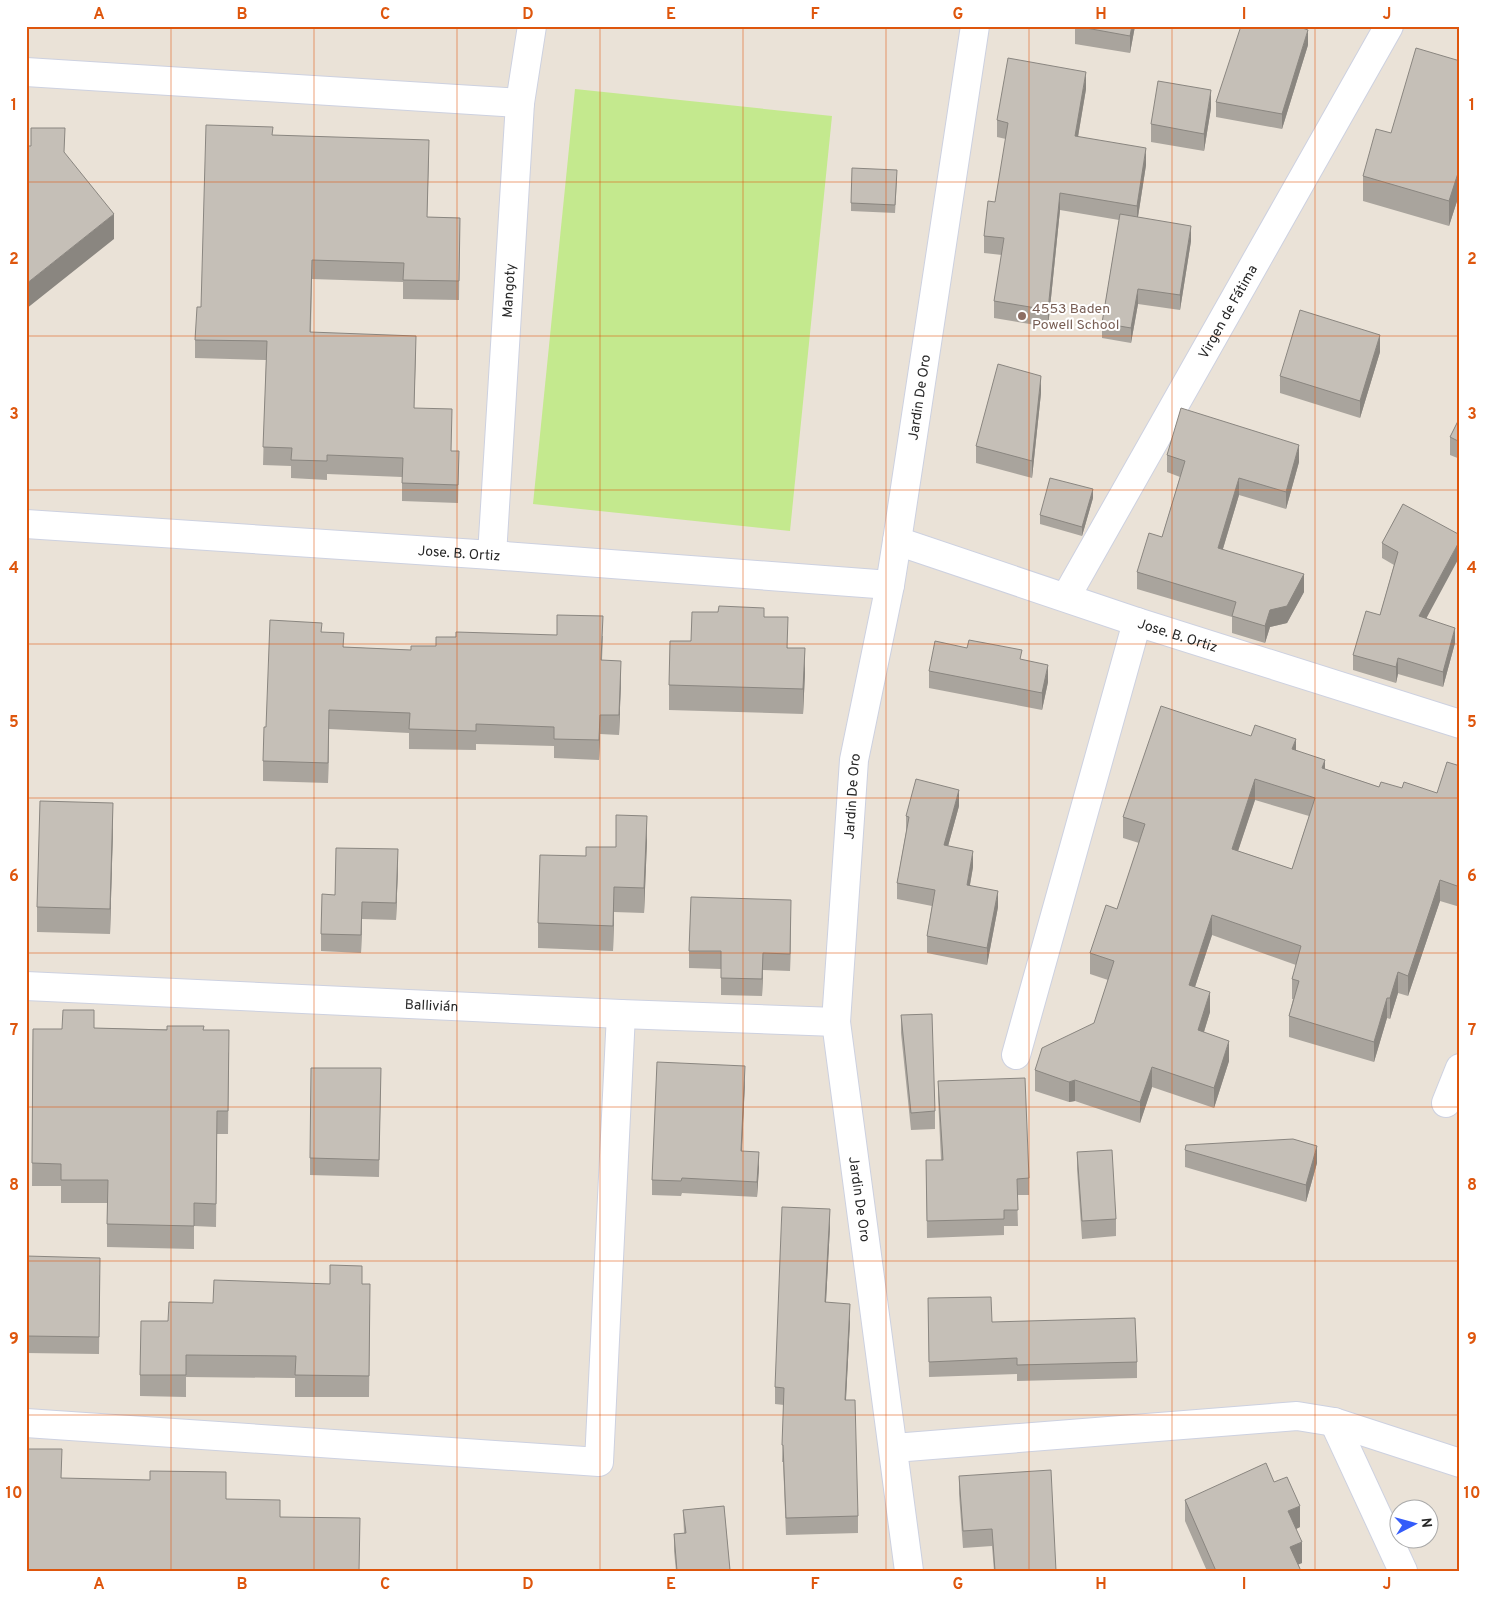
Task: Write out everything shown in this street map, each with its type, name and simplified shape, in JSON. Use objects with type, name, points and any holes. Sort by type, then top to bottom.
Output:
[{"type":"street","name":"Mangoty","points":[[492,555],[520,103],[532,26]]},
{"type":"street","name":"Jardin De Oro","points":[[903,1569],[894,1448],[836,1022],[854,760],[890,585],[975,26]]},
{"type":"street","name":"Virgen de Fátima","points":[[1066,597],[1388,26]]},
{"type":"street","points":[[26,72],[520,103]]},
{"type":"street","name":"Jose. B. Ortiz","points":[[26,524],[492,555],[890,585]]},
{"type":"street","name":"Jose. B. Ortiz","points":[[897,542],[1137,622],[1459,722]]},
{"type":"street","points":[[1016,1055],[1137,622]]},
{"type":"street","name":"Ballivián","points":[[26,986],[621,1014],[836,1022]]},
{"type":"street","points":[[26,1423],[599,1462],[621,1014]]},
{"type":"street","points":[[1446,1103],[1460,1068]]},
{"type":"street","points":[[894,1448],[1297,1416],[1334,1422],[1460,1463]]},
{"type":"street","points":[[1334,1422],[1403,1571]]},
{"type":"green space","points":[[575,89],[832,116],[790,531],[533,504]]},
{"type":"building","points":[[1075,26],[1132,26],[1130,36]]},
{"type":"building","points":[[1241,26],[1297,26],[1308,30],[1282,114],[1216,102]]},
{"type":"building","points":[[1416,48],[1460,61],[1460,167],[1449,201],[1363,176],[1376,129],[1391,133]]},
{"type":"building","points":[[1008,58],[1086,72],[1075,136],[1146,148],[1137,206],[1060,193],[1048,310],[994,301],[1004,238],[984,236],[988,201],[995,202],[1008,123],[997,120]]},
{"type":"building","points":[[1158,81],[1211,90],[1204,134],[1151,124]]},
{"type":"building","points":[[206,125],[273,127],[272,135],[429,140],[427,217],[460,218],[459,281],[403,280],[404,263],[312,260],[310,332],[416,336],[414,408],[452,409],[451,451],[459,451],[458,485],[402,483],[403,458],[327,455],[327,461],[291,460],[292,448],[263,447],[267,341],[195,340],[197,307],[201,307]]},
{"type":"building","points":[[31,128],[65,128],[64,152],[114,214],[26,284],[26,146],[31,146]]},
{"type":"building","points":[[852,168],[897,170],[895,205],[851,203]]},
{"type":"building","points":[[1120,214],[1191,226],[1180,295],[1138,289],[1131,328],[1102,323]]},
{"type":"building","points":[[1300,310],[1380,335],[1360,401],[1280,376]]},
{"type":"building","points":[[998,364],[1041,376],[1032,461],[976,446]]},
{"type":"building","points":[[1181,408],[1299,445],[1286,492],[1239,478],[1218,548],[1304,574],[1287,606],[1270,610],[1265,626],[1232,616],[1236,602],[1137,572],[1149,533],[1162,537],[1185,461],[1167,455]]},
{"type":"building","points":[[1460,417],[1460,442],[1450,437]]},
{"type":"building","points":[[1050,478],[1093,489],[1082,527],[1040,515]]},
{"type":"building","points":[[1403,504],[1460,535],[1460,540],[1419,616],[1455,628],[1443,672],[1398,658],[1396,667],[1353,655],[1366,611],[1380,615],[1398,552],[1382,543]]},
{"type":"building","points":[[719,606],[764,608],[764,617],[788,617],[787,648],[805,648],[803,689],[669,685],[670,641],[691,641],[692,612],[718,612]]},
{"type":"building","points":[[557,615],[603,616],[601,660],[621,661],[619,715],[600,715],[599,740],[554,739],[554,727],[476,724],[476,731],[409,729],[410,713],[329,710],[328,763],[263,761],[270,620],[322,623],[321,632],[344,633],[343,647],[411,650],[411,646],[436,646],[436,637],[456,637],[456,632],[557,635]]},
{"type":"building","points":[[969,640],[1022,650],[1020,659],[1048,665],[1042,693],[929,671],[935,641],[967,648]]},
{"type":"building","points":[[1161,706],[1251,736],[1255,725],[1296,739],[1292,749],[1325,760],[1322,768],[1379,787],[1381,782],[1402,788],[1404,782],[1437,793],[1447,762],[1460,766],[1460,887],[1440,880],[1408,976],[1398,972],[1390,998],[1387,998],[1374,1042],[1289,1016],[1299,981],[1292,979],[1301,946],[1212,915],[1189,985],[1210,992],[1198,1030],[1229,1041],[1214,1088],[1152,1067],[1140,1102],[1075,1080],[1069,1082],[1035,1070],[1042,1048],[1094,1023],[1114,961],[1090,953],[1106,905],[1117,909],[1145,824],[1123,817]],"holes":[[[1255,779],[1315,798],[1292,869],[1232,849]]]},
{"type":"building","points":[[916,779],[959,790],[944,845],[973,851],[967,885],[998,891],[987,948],[927,936],[935,890],[897,883],[909,817],[906,816]]},
{"type":"building","points":[[40,801],[113,803],[110,909],[37,907]]},
{"type":"building","points":[[616,815],[647,816],[644,888],[614,887],[613,926],[538,923],[540,855],[586,856],[586,847],[616,847]]},
{"type":"building","points":[[336,848],[398,849],[396,903],[362,902],[361,935],[321,934],[322,894],[335,895]]},
{"type":"building","points":[[691,897],[791,900],[790,954],[763,953],[762,979],[721,978],[721,951],[689,951]]},
{"type":"building","points":[[63,1010],[94,1010],[94,1028],[167,1030],[167,1026],[204,1026],[203,1030],[229,1030],[228,1111],[217,1111],[216,1204],[194,1203],[194,1226],[107,1224],[108,1180],[61,1180],[61,1164],[32,1163],[33,1029],[62,1029]]},
{"type":"building","points":[[932,1014],[935,1111],[911,1113],[901,1015]]},
{"type":"building","points":[[657,1062],[745,1066],[741,1151],[759,1152],[757,1182],[682,1178],[681,1181],[652,1180]]},
{"type":"building","points":[[311,1068],[381,1068],[379,1160],[310,1158]]},
{"type":"building","points":[[1025,1078],[1029,1178],[1017,1179],[1018,1210],[1004,1210],[1004,1219],[927,1221],[926,1160],[943,1160],[938,1081]]},
{"type":"building","points":[[1293,1139],[1317,1146],[1306,1185],[1185,1150],[1186,1145]]},
{"type":"building","points":[[1112,1150],[1116,1219],[1082,1221],[1077,1152]]},
{"type":"building","points":[[782,1207],[830,1209],[825,1302],[850,1304],[845,1400],[855,1400],[858,1516],[786,1518],[782,1445],[784,1388],[775,1387]]},
{"type":"building","points":[[26,1256],[100,1258],[99,1337],[26,1336]]},
{"type":"building","points":[[330,1265],[362,1266],[362,1284],[370,1284],[369,1376],[295,1375],[296,1356],[186,1355],[186,1375],[140,1375],[141,1321],[168,1321],[169,1302],[213,1303],[214,1280],[330,1284]]},
{"type":"building","points":[[991,1297],[992,1322],[1135,1318],[1137,1362],[1017,1365],[1017,1358],[929,1362],[928,1298]]},
{"type":"building","points":[[26,1449],[62,1449],[61,1478],[150,1480],[150,1471],[226,1472],[226,1499],[280,1500],[280,1517],[360,1518],[359,1571],[26,1571]]},
{"type":"building","points":[[1266,1463],[1274,1482],[1287,1477],[1300,1506],[1288,1511],[1302,1542],[1290,1547],[1301,1571],[1216,1571],[1185,1500]]},
{"type":"building","points":[[1051,1470],[1056,1571],[995,1571],[992,1529],[963,1531],[959,1476]]},
{"type":"building","points":[[724,1506],[730,1570],[677,1571],[674,1534],[686,1533],[683,1510]]},
{"type":"place","name":"4553 Baden Powell School","points":[[1022,316]]}]
